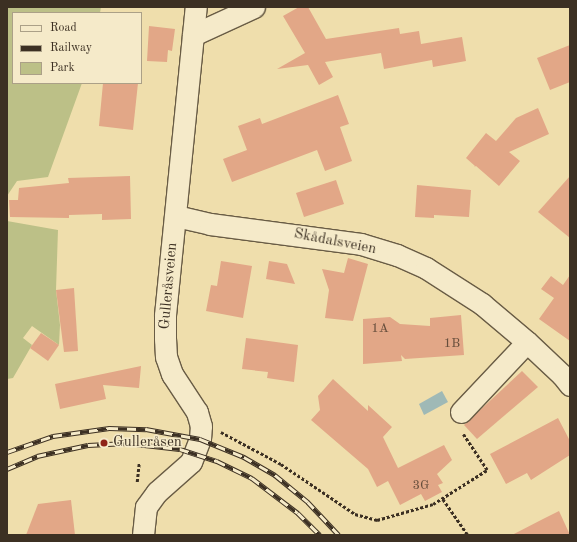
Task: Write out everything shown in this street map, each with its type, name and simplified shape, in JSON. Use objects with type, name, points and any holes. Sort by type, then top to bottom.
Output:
[{"type":"street","name":"Gulleråsveien","points":[[196,7],[165,315],[166,357],[172,374],[197,412],[201,426]]},
{"type":"street","points":[[193,35],[254,7]]},
{"type":"street","name":"Skådalsveien","points":[[176,216],[210,224],[361,244],[397,255],[457,286],[527,342],[562,375],[570,385]]},
{"type":"street","points":[[460,412],[527,342]]},
{"type":"street","points":[[143,535],[146,507],[157,492],[191,462],[200,440],[201,426]]},
{"type":"path","points":[[201,426],[218,430],[257,450],[314,484],[355,514],[367,520],[393,517],[443,499],[487,470],[456,422],[460,412]]},
{"type":"path","points":[[136,490],[139,462]]},
{"type":"path","points":[[443,499],[468,535]]},
{"type":"green space","points":[[7,7],[101,7],[100,12],[12,12],[12,84],[82,84],[48,177],[17,181],[7,196]]},
{"type":"green space","points":[[7,221],[58,230],[56,290],[60,325],[59,345],[32,326],[23,338],[32,345],[13,378],[7,379]]},
{"type":"water","points":[[442,391],[448,402],[424,415],[419,404]]},
{"type":"building","points":[[299,7],[308,7],[326,39],[399,28],[400,34],[419,31],[421,44],[462,37],[466,61],[433,67],[432,60],[384,69],[381,53],[325,62],[333,77],[319,85],[308,65],[277,69],[305,53],[283,16]]},
{"type":"building","points":[[149,26],[175,29],[172,51],[168,50],[167,62],[147,61]]},
{"type":"building","points":[[570,45],[570,82],[550,90],[537,58]]},
{"type":"building","points":[[103,84],[138,84],[133,130],[99,126]]},
{"type":"building","points":[[338,95],[349,124],[340,127],[352,161],[325,171],[317,150],[232,182],[223,159],[247,150],[238,126],[260,118],[262,124]]},
{"type":"building","points":[[538,108],[549,134],[509,152],[520,161],[499,186],[476,166],[474,167],[475,166],[466,158],[486,133],[496,141],[516,118]]},
{"type":"building","points":[[130,176],[131,219],[102,220],[102,214],[69,215],[69,218],[10,217],[9,200],[18,200],[19,188],[69,183],[68,178]]},
{"type":"building","points":[[570,176],[570,238],[538,212]]},
{"type":"building","points":[[336,180],[344,204],[304,217],[296,193]]},
{"type":"building","points":[[417,185],[471,190],[469,217],[434,215],[434,218],[415,217]]},
{"type":"building","points":[[348,258],[368,264],[353,321],[325,318],[329,290],[322,269],[344,273]]},
{"type":"building","points":[[221,261],[252,266],[243,318],[206,311],[211,285],[217,286]]},
{"type":"building","points":[[269,261],[287,264],[295,284],[266,279]]},
{"type":"building","points":[[570,275],[570,341],[539,319],[554,298],[541,289],[551,276],[563,285]]},
{"type":"building","points":[[74,288],[78,351],[64,352],[56,290]]},
{"type":"building","points":[[461,315],[464,355],[405,359],[401,355],[402,361],[363,364],[363,319],[390,317],[400,324],[430,326],[430,318]]},
{"type":"building","points":[[41,333],[59,345],[48,361],[30,348]]},
{"type":"building","points":[[246,338],[298,345],[294,382],[267,378],[268,372],[242,369]]},
{"type":"building","points":[[141,366],[139,388],[103,385],[106,399],[60,409],[55,384]]},
{"type":"building","points":[[522,371],[538,387],[477,439],[464,425]]},
{"type":"building","points":[[333,379],[368,411],[368,405],[392,427],[383,437],[398,468],[444,445],[452,460],[437,474],[443,483],[438,485],[442,492],[425,501],[421,494],[400,505],[388,481],[377,487],[368,469],[311,420],[320,410],[318,396]]},
{"type":"building","points":[[558,418],[570,441],[570,455],[531,480],[527,473],[506,484],[490,454]]},
{"type":"building","points":[[71,500],[75,535],[26,535],[38,504]]},
{"type":"building","points":[[559,511],[570,535],[512,535],[543,519]]},
{"type":"railway","points":[[7,452],[53,436],[109,428],[146,429],[200,439],[244,457],[275,475],[308,502],[339,535]]},
{"type":"railway","points":[[7,469],[37,456],[88,445],[127,443],[180,449],[217,461],[252,478],[298,513],[320,535]]},
{"type":"place","name":"Gulleråsen","points":[[104,443]]}]
